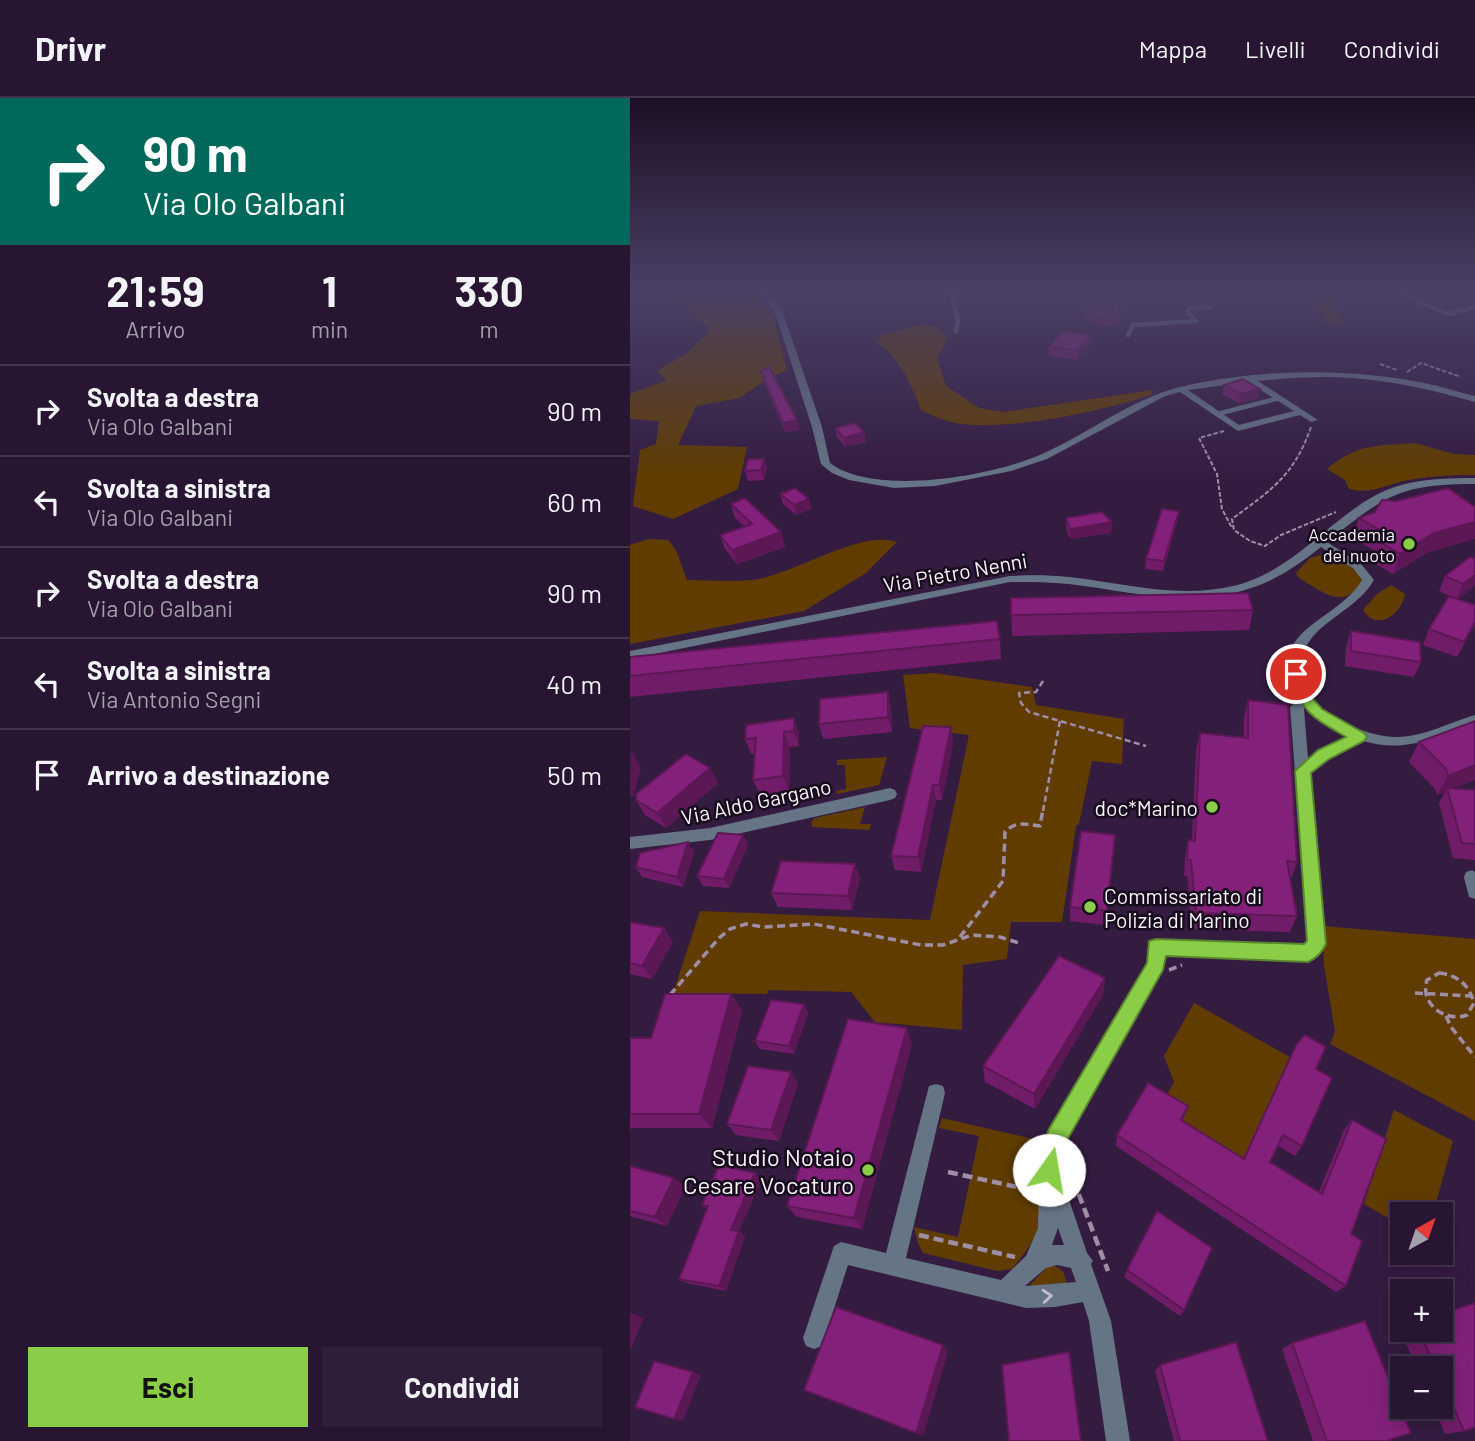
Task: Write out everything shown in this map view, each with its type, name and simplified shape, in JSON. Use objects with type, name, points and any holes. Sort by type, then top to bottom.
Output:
[{"type":"street","points":[[792,353],[817,427],[826,464],[835,471],[862,480],[914,485],[1026,465],[1161,394],[1181,389],[1249,379],[1303,375],[1361,376],[1433,387],[1475,398]]},
{"type":"street","points":[[1249,379],[1314,421]]},
{"type":"street","points":[[1181,389],[1238,428],[1301,412]]},
{"type":"street","name":"Via Pietro Nenni","points":[[630,655],[1010,579],[1061,578],[1167,592],[1208,594],[1233,590],[1254,583],[1290,564],[1386,493],[1419,484],[1475,481]]},
{"type":"street","points":[[1321,543],[1358,567],[1368,580],[1358,594],[1305,638],[1296,657],[1300,688],[1306,701],[1324,718],[1359,737],[1395,743],[1420,741],[1475,720]]},
{"type":"street","points":[[1034,1263],[1048,1228],[1050,1157],[1056,1137],[1156,964],[1156,947],[1308,953],[1314,949],[1317,938],[1297,706],[1306,701]]},
{"type":"street","points":[[1303,771],[1328,752],[1359,737]]},
{"type":"street","points":[[1301,744],[1311,751],[1328,752]]},
{"type":"street","name":"Via Aldo Gargano","points":[[630,844],[710,834],[890,794]]},
{"type":"street","points":[[894,1265],[936,1093]]},
{"type":"street","points":[[1049,1170],[1082,1261],[1102,1333],[1118,1441]]},
{"type":"street","points":[[814,1338],[841,1253],[1004,1293],[1038,1298],[1091,1290]]},
{"type":"street","points":[[1004,1293],[1034,1263],[1055,1253],[1082,1261]]},
{"type":"lane","points":[[1217,414],[1279,398]]},
{"type":"path","points":[[1380,364],[1406,373],[1421,363],[1461,377]]},
{"type":"path","points":[[1234,530],[1232,519],[1281,482],[1305,444],[1314,421]]},
{"type":"path","points":[[1238,428],[1199,438],[1199,444],[1217,472],[1224,520],[1234,530],[1250,541],[1265,546],[1281,535],[1343,507]]},
{"type":"path","points":[[1043,681],[1036,692],[1019,693],[1021,703],[1029,712],[1146,746]]},
{"type":"path","points":[[958,938],[988,906],[1002,882],[1006,866],[1002,836],[1015,825],[1028,823],[1040,826],[1060,721]]},
{"type":"path","points":[[668,1002],[671,991],[719,938],[738,926],[814,924],[921,945],[943,945],[958,938],[983,936],[1019,943]]},
{"type":"path","points":[[1167,972],[1182,965]]},
{"type":"path","points":[[1447,974],[1463,982],[1473,996],[1472,1010],[1462,1018],[1446,1016],[1432,1007],[1424,993],[1424,986],[1432,975],[1447,974]]},
{"type":"path","points":[[1415,993],[1473,996]]},
{"type":"path","points":[[1446,1016],[1451,1027],[1475,1057]]},
{"type":"path","points":[[1066,1155],[1108,1271]]},
{"type":"path","points":[[948,1172],[1031,1190]]},
{"type":"shaded area","points":[[687,353],[783,353],[787,370],[739,398],[696,406],[678,445],[747,447],[738,489],[673,519],[633,506],[640,450],[656,444],[659,421],[630,419],[630,394],[666,380],[657,371]]},
{"type":"shaded area","points":[[889,353],[940,353],[937,359],[946,386],[979,408],[1003,412],[1153,390],[1151,395],[1131,401],[1054,418],[1001,425],[956,423],[921,410],[909,381]]},
{"type":"shaded area","points":[[1415,443],[1454,454],[1475,455],[1475,475],[1425,478],[1372,490],[1357,490],[1349,489],[1345,480],[1327,469],[1348,454],[1368,447]]},
{"type":"shaded area","points":[[649,539],[668,540],[676,550],[687,580],[728,581],[768,577],[864,542],[897,542],[866,573],[804,611],[630,644],[630,545]]},
{"type":"shaded area","points":[[1321,555],[1340,560],[1356,571],[1362,582],[1355,591],[1347,596],[1332,596],[1299,578],[1296,573],[1310,558]]},
{"type":"shaded area","points":[[1391,585],[1405,594],[1403,602],[1388,618],[1375,620],[1363,610],[1377,594]]},
{"type":"shaded area","points":[[934,673],[1032,687],[1036,705],[1124,719],[1122,764],[1092,761],[1079,824],[1076,826],[1062,922],[1011,922],[1007,959],[963,965],[962,1030],[875,1022],[851,992],[769,990],[767,994],[673,993],[700,911],[930,920],[969,735],[910,728],[903,675]]},
{"type":"shaded area","points":[[887,757],[879,785],[837,794],[836,791],[846,789],[845,765],[837,765],[837,760]]},
{"type":"shaded area","points":[[865,807],[860,824],[871,824],[869,830],[812,827],[811,823],[815,818]]},
{"type":"shaded area","points":[[1323,926],[1475,939],[1475,1121],[1330,1044],[1335,1032],[1324,965]]},
{"type":"shaded area","points":[[1194,1003],[1290,1057],[1239,1169],[1162,1104],[1174,1082],[1164,1056]]},
{"type":"shaded area","points":[[1394,1110],[1453,1141],[1436,1202],[1390,1202],[1390,1219],[1364,1204]]},
{"type":"shaded area","points":[[942,1118],[1038,1140],[1042,1179],[1041,1218],[1032,1242],[1012,1269],[997,1271],[923,1253],[918,1243],[914,1227],[958,1237],[979,1136],[939,1128]]},
{"type":"shaded area","points":[[1049,1265],[1062,1270],[1066,1283],[1029,1286]]},
{"type":"building","points":[[769,367],[797,420],[783,423],[761,371]]},
{"type":"building","points":[[1243,379],[1260,389],[1240,394],[1224,385]]},
{"type":"building","points":[[855,423],[864,432],[844,438],[835,428]]},
{"type":"building","points":[[748,459],[764,459],[761,470],[745,471]]},
{"type":"building","points":[[795,488],[809,499],[794,505],[780,494]]},
{"type":"building","points":[[1448,488],[1475,507],[1475,522],[1434,533],[1400,554],[1380,542],[1390,536],[1359,518],[1375,512],[1382,500],[1397,501]]},
{"type":"building","points":[[745,498],[781,532],[732,550],[720,535],[752,524],[731,504]]},
{"type":"building","points":[[1162,509],[1179,511],[1164,561],[1146,559]]},
{"type":"building","points":[[1102,512],[1112,522],[1070,529],[1066,518]]},
{"type":"building","points":[[1470,557],[1475,559],[1475,575],[1463,584],[1445,576]]},
{"type":"building","points":[[1248,593],[1253,610],[1011,615],[1011,598]]},
{"type":"building","points":[[1449,596],[1475,605],[1475,622],[1464,642],[1429,629]]},
{"type":"building","points":[[997,621],[1000,639],[630,676],[630,657]]},
{"type":"building","points":[[1351,631],[1420,642],[1421,662],[1351,651]]},
{"type":"building","points":[[888,692],[888,717],[819,724],[820,699]]},
{"type":"building","points":[[1248,700],[1288,705],[1297,862],[1287,861],[1297,916],[1196,913],[1191,860],[1187,859],[1188,840],[1195,841],[1200,733],[1248,738]]},
{"type":"building","points":[[794,718],[794,731],[784,732],[783,776],[753,780],[756,738],[745,739],[746,725]]},
{"type":"building","points":[[1475,721],[1475,765],[1448,776],[1446,769],[1419,742]]},
{"type":"building","points":[[923,726],[951,727],[939,785],[933,785],[918,857],[891,856]]},
{"type":"building","points":[[686,754],[710,768],[657,813],[636,800],[636,794]]},
{"type":"building","points":[[1447,788],[1475,790],[1475,844],[1462,843]]},
{"type":"building","points":[[1081,831],[1115,835],[1107,911],[1070,907]]},
{"type":"building","points":[[718,833],[743,835],[724,879],[697,876]]},
{"type":"building","points":[[688,842],[677,877],[636,867],[640,853]]},
{"type":"building","points":[[781,861],[855,864],[848,896],[771,893]]},
{"type":"building","points":[[630,922],[664,928],[642,966],[630,963]]},
{"type":"building","points":[[1059,956],[1105,978],[1034,1094],[983,1066]]},
{"type":"building","points":[[665,994],[731,994],[699,1114],[630,1114],[630,1038],[651,1038]]},
{"type":"building","points":[[771,1000],[804,1004],[789,1046],[755,1041]]},
{"type":"building","points":[[848,1019],[907,1028],[854,1218],[787,1206]]},
{"type":"building","points":[[1305,1035],[1326,1047],[1316,1069],[1332,1078],[1302,1146],[1283,1135],[1270,1162],[1322,1194],[1352,1120],[1386,1139],[1351,1234],[1362,1241],[1346,1286],[1117,1135],[1148,1083],[1188,1106],[1181,1120],[1244,1159],[1296,1045]]},
{"type":"building","points":[[748,1066],[791,1072],[771,1130],[727,1124]]},
{"type":"building","points":[[719,1165],[755,1173],[731,1230],[739,1231],[719,1286],[679,1279],[708,1206],[702,1205]]},
{"type":"building","points":[[630,1166],[674,1178],[655,1217],[630,1211]]},
{"type":"building","points":[[1157,1211],[1212,1248],[1184,1310],[1127,1270]]},
{"type":"building","points":[[1475,1303],[1475,1427],[1464,1431],[1453,1407],[1453,1356],[1430,1356],[1424,1342],[1453,1342],[1453,1310]]},
{"type":"building","points":[[836,1307],[943,1345],[916,1433],[804,1390]]},
{"type":"building","points":[[1365,1321],[1390,1382],[1390,1419],[1405,1419],[1411,1433],[1386,1441],[1327,1441],[1292,1343]]},
{"type":"building","points":[[1236,1342],[1268,1441],[1180,1441],[1160,1365]]},
{"type":"building","points":[[1069,1352],[1081,1441],[1009,1441],[1002,1365]]},
{"type":"building","points":[[654,1361],[693,1372],[674,1419],[635,1407]]},
{"type":"place","name":"Accademia del nuoto","points":[[1409,544]]},
{"type":"place","name":"doc*Marino","points":[[1212,807]]},
{"type":"place","name":"Commissariato di Polizia di Marino","points":[[1090,907]]},
{"type":"place","name":"Studio Notaio Cesare Vocaturo","points":[[868,1170]]},
{"type":"route","points":[[1049,1170],[1051,1149],[1056,1137],[1156,964],[1156,947],[1308,953],[1314,949],[1317,938],[1303,771],[1323,754],[1359,737],[1317,713],[1306,701],[1296,674]]}]
